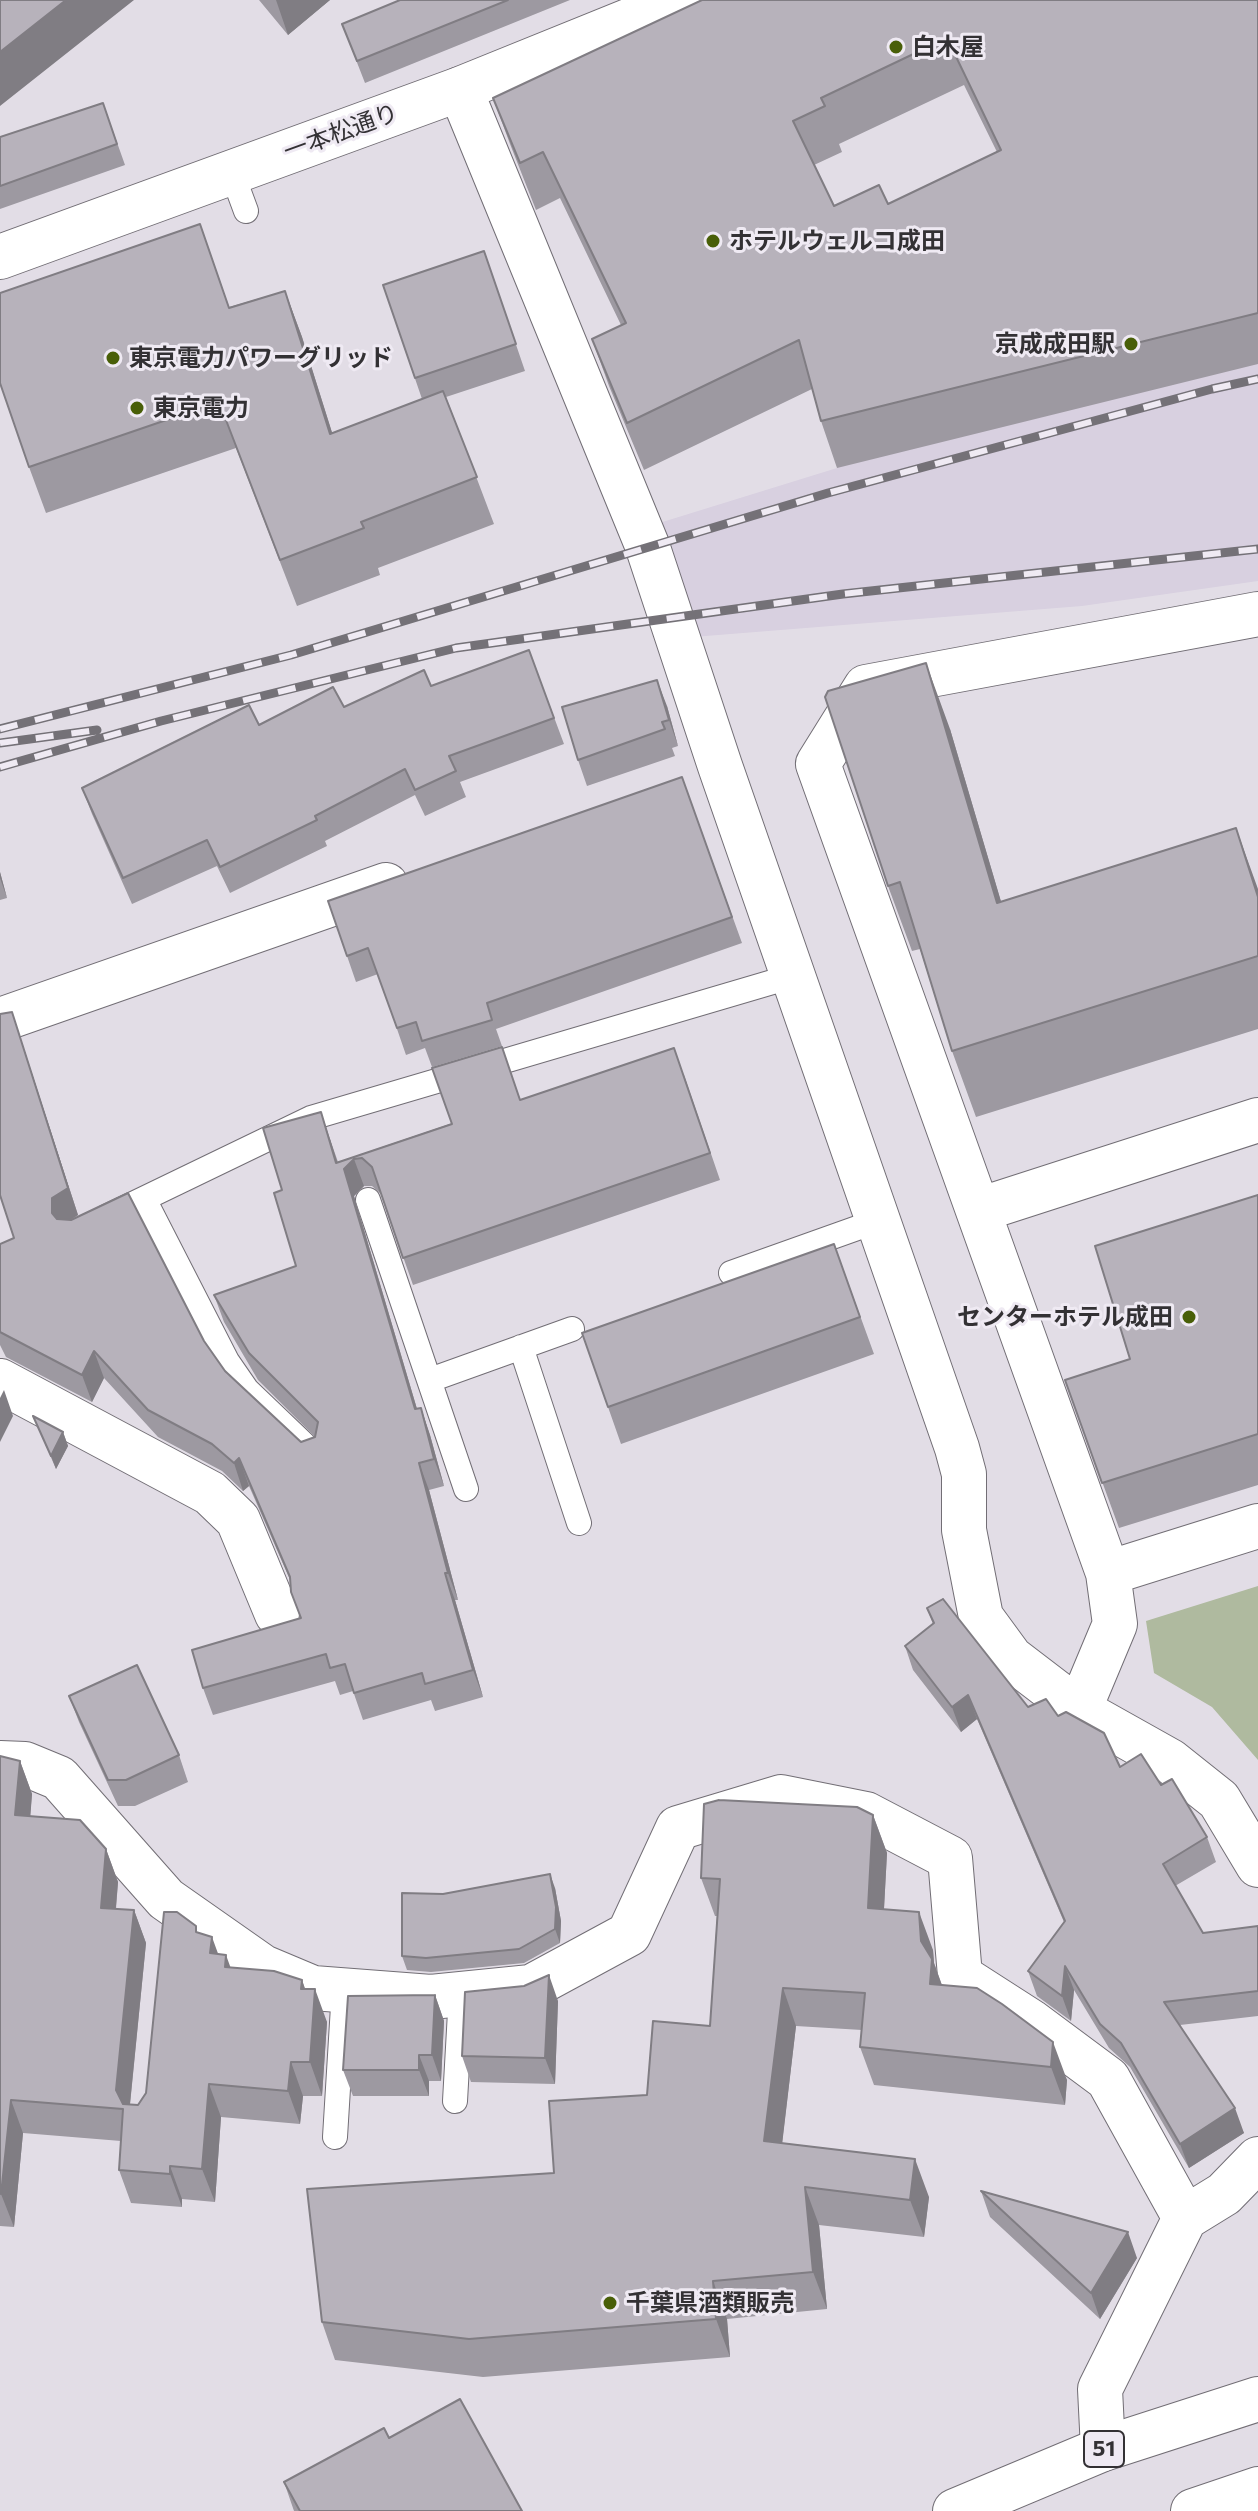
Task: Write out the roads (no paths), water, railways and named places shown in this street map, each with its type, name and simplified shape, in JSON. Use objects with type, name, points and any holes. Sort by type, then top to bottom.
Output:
[{"type":"main road","name":"一本松通り","points":[[0,257],[239,192],[460,89],[680,0]]},
{"type":"main road","points":[[460,89],[647,545],[964,1474],[964,1530],[981,1617],[1011,1658],[1079,1710],[1170,1761],[1219,1800],[1258,1865]]},
{"type":"main road","points":[[1079,1710],[1115,1624],[1108,1573],[818,764],[866,687],[1258,614]]},
{"type":"main road","points":[[675,782],[720,766]]},
{"type":"main road","points":[[0,1020],[422,872]]},
{"type":"main road","points":[[979,1210],[1258,1120]]},
{"type":"main road","points":[[0,1381],[210,1493],[238,1520],[277,1614]]},
{"type":"main road","points":[[1108,1573],[1258,1526]]},
{"type":"main road","points":[[0,1763],[25,1764],[59,1778],[165,1914],[263,1967],[313,1988],[431,1997],[531,1987],[629,1934],[678,1828],[781,1797],[866,1814],[950,1858],[960,1976],[1108,2079],[1185,2218]]},
{"type":"main road","points":[[1103,2449],[1100,2389],[1185,2218],[1224,2194],[1258,2159]]},
{"type":"main road","name":"51","points":[[955,2511],[1103,2449],[1258,2399]]},
{"type":"main road","points":[[1193,2511],[1258,2489]]},
{"type":"lane","points":[[89,1226],[311,1118],[793,976]]},
{"type":"lane","points":[[144,1199],[227,1361],[247,1390],[314,1454]]},
{"type":"lane","points":[[368,1200],[466,1489]]},
{"type":"lane","points":[[731,1273],[877,1221]]},
{"type":"lane","points":[[430,1380],[572,1329]]},
{"type":"lane","points":[[521,1347],[579,1523]]},
{"type":"lane","points":[[335,2137],[344,1990]]},
{"type":"lane","points":[[455,2101],[461,1994]]},
{"type":"railway","points":[[0,729],[291,655],[828,493],[1258,379]]},
{"type":"railway","points":[[0,767],[161,721],[456,648],[843,594],[1258,549]]},
{"type":"railway","points":[[0,743],[97,730]]},
{"type":"place","name":"白木屋","points":[[896,47]]},
{"type":"place","name":"ホテルウェルコ成田","points":[[713,241]]},
{"type":"place","name":"京成成田駅","points":[[1131,344]]},
{"type":"place","name":"東京電力パワーグリッド","points":[[113,358]]},
{"type":"place","name":"東京電力","points":[[137,408]]},
{"type":"place","name":"センターホテル成田","points":[[1189,1317]]},
{"type":"place","name":"千葉県酒類販売","points":[[610,2303]]}]
